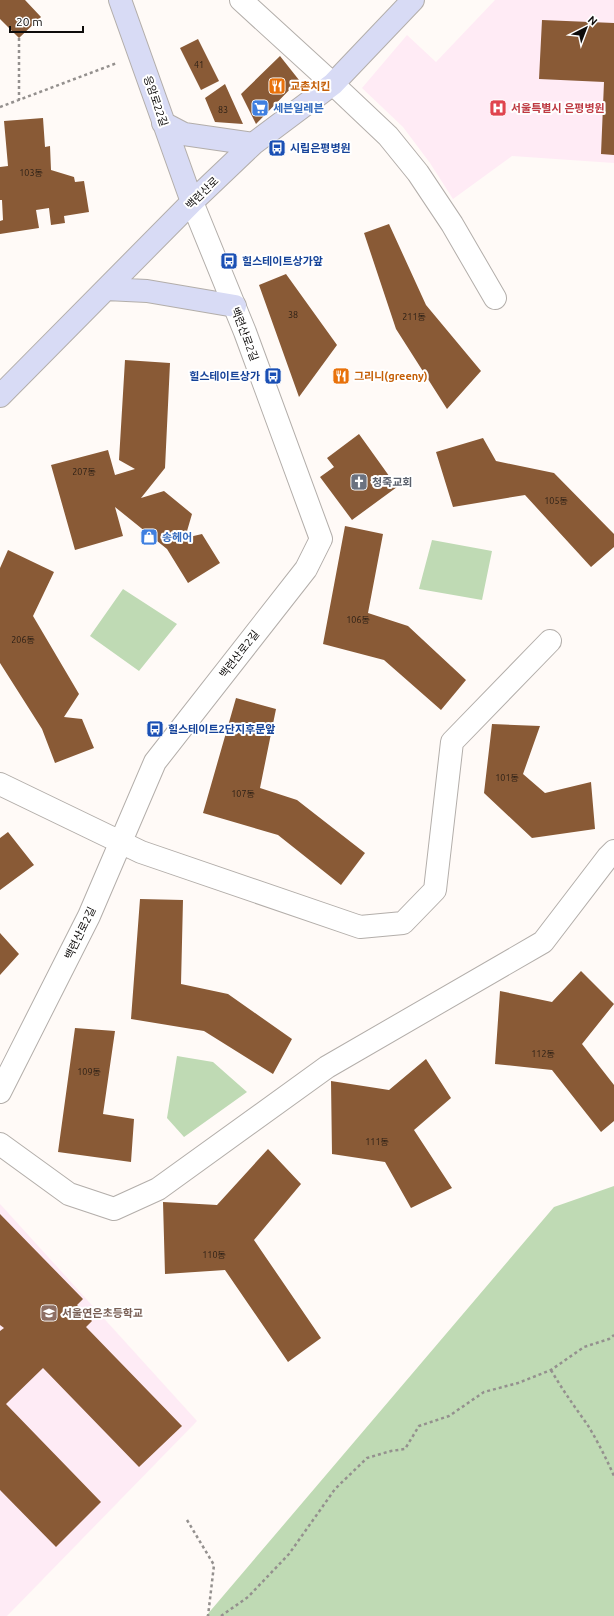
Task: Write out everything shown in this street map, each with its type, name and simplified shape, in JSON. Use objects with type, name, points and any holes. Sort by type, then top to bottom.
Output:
[{"type":"main road","name":"응암로22길","points":[[120,0],[192,202]]},
{"type":"main road","name":"백련산로","points":[[0,396],[192,202],[253,144],[333,84],[413,0]]},
{"type":"main road","points":[[163,123],[184,134],[253,144]]},
{"type":"main road","points":[[106,289],[147,291],[235,306]]},
{"type":"street","points":[[241,0],[388,136],[418,173],[452,224],[496,298]]},
{"type":"street","name":"백련산로2길","points":[[0,1092],[89,916],[155,762],[306,569],[321,539],[235,306],[192,202]]},
{"type":"street","points":[[0,784],[141,852],[360,927],[403,922],[435,890],[452,742],[550,641]]},
{"type":"street","points":[[0,1144],[69,1194],[114,1209],[158,1189],[327,1067],[543,942],[614,851]]},
{"type":"path","points":[[19,38],[19,100]]},
{"type":"path","points":[[0,107],[117,63]]},
{"type":"path","points":[[221,1616],[248,1597],[289,1554],[335,1489],[367,1458],[404,1449],[419,1426],[448,1416],[484,1392],[551,1370],[584,1347],[609,1339],[614,1335]]},
{"type":"path","points":[[551,1370],[561,1389],[587,1425],[604,1454],[614,1476]]},
{"type":"path","points":[[187,1520],[214,1566],[208,1616]]},
{"type":"shaded area","name":"서울특별시 은평병원","points":[[495,0],[614,0],[614,163],[512,156],[453,199],[430,163],[403,127],[362,88],[407,35],[436,62]]},
{"type":"shaded area","name":"서울연은초등학교","points":[[0,1204],[197,1421],[7,1616],[0,1616]]},
{"type":"green space","points":[[432,540],[492,551],[482,600],[419,589]]},
{"type":"green space","points":[[123,589],[177,624],[139,671],[90,636]]},
{"type":"green space","points":[[177,1056],[213,1062],[247,1092],[184,1137],[167,1118]]},
{"type":"green space","points":[[614,1186],[614,1616],[206,1616],[554,1207]]},
{"type":"building","points":[[0,0],[25,0],[41,17],[19,38],[0,19]]},
{"type":"building","points":[[542,20],[614,23],[614,155],[601,154],[604,82],[539,79]]},
{"type":"building","points":[[198,39],[219,81],[201,90],[180,48]]},
{"type":"building","points":[[280,56],[299,80],[256,124],[241,94]]},
{"type":"building","points":[[225,84],[243,124],[215,122],[205,98]]},
{"type":"building","points":[[43,118],[45,147],[50,146],[51,170],[74,177],[75,182],[84,181],[89,212],[64,216],[65,223],[51,225],[49,208],[36,210],[39,228],[0,234],[0,221],[3,220],[2,200],[0,200],[0,167],[8,166],[4,121]]},
{"type":"building","points":[[389,224],[426,305],[481,371],[447,409],[396,329],[364,233]]},
{"type":"building","points":[[286,274],[337,345],[299,397],[259,285]]},
{"type":"building","points":[[125,360],[170,363],[165,468],[141,498],[164,491],[192,514],[185,538],[202,534],[220,563],[188,583],[167,549],[115,507],[123,536],[75,550],[51,465],[108,450],[115,475],[135,469],[119,460]]},
{"type":"building","name":"청죽교회","points":[[359,434],[397,487],[352,520],[320,477],[334,467],[327,458]]},
{"type":"building","points":[[483,438],[496,461],[554,473],[614,534],[614,547],[591,567],[525,495],[453,507],[436,452]]},
{"type":"building","points":[[345,526],[383,534],[368,613],[408,626],[466,680],[441,710],[384,660],[323,644]]},
{"type":"building","points":[[8,550],[54,572],[33,616],[79,694],[64,717],[82,719],[94,748],[55,763],[42,729],[0,663],[0,568]]},
{"type":"building","points":[[236,698],[276,709],[260,788],[297,800],[365,853],[341,885],[278,835],[203,813]]},
{"type":"building","points":[[492,724],[540,726],[523,774],[545,793],[591,782],[595,829],[532,838],[484,793]]},
{"type":"building","points":[[8,832],[34,865],[0,890],[0,838]]},
{"type":"building","points":[[140,899],[183,900],[181,984],[228,994],[292,1039],[273,1074],[204,1031],[131,1019]]},
{"type":"building","points":[[0,933],[19,954],[0,975]]},
{"type":"building","points":[[581,971],[614,1004],[582,1044],[614,1085],[614,1121],[601,1132],[552,1070],[495,1064],[500,991],[552,1002]]},
{"type":"building","points":[[75,1028],[115,1031],[103,1114],[134,1119],[131,1162],[58,1152]]},
{"type":"building","points":[[426,1059],[451,1098],[414,1130],[452,1188],[411,1208],[385,1162],[332,1154],[331,1081],[389,1090]]},
{"type":"building","points":[[268,1149],[301,1184],[254,1240],[321,1338],[288,1362],[225,1270],[165,1274],[163,1202],[217,1205]]},
{"type":"building","name":"서울연은초등학교","points":[[0,1214],[83,1299],[77,1305],[92,1321],[86,1327],[182,1426],[139,1467],[43,1368],[6,1404],[101,1502],[56,1547],[0,1490],[0,1331],[4,1328],[0,1325]]},
{"type":"place","name":"교촌치킨","points":[[277,86]]},
{"type":"place","name":"세븐일레븐","points":[[260,108]]},
{"type":"place","name":"서울특별시 은평병원","points":[[498,108]]},
{"type":"place","name":"시립은평병원","points":[[277,148]]},
{"type":"place","name":"힐스테이트상가앞","points":[[229,261]]},
{"type":"place","name":"힐스테이트상가","points":[[273,376]]},
{"type":"place","name":"그리니(greeny)","points":[[341,376]]},
{"type":"place","name":"청죽교회","points":[[359,482]]},
{"type":"place","name":"송헤어","points":[[149,537]]},
{"type":"place","name":"힐스테이트2단지후문앞","points":[[155,729]]},
{"type":"place","name":"서울연은초등학교","points":[[49,1313]]}]
